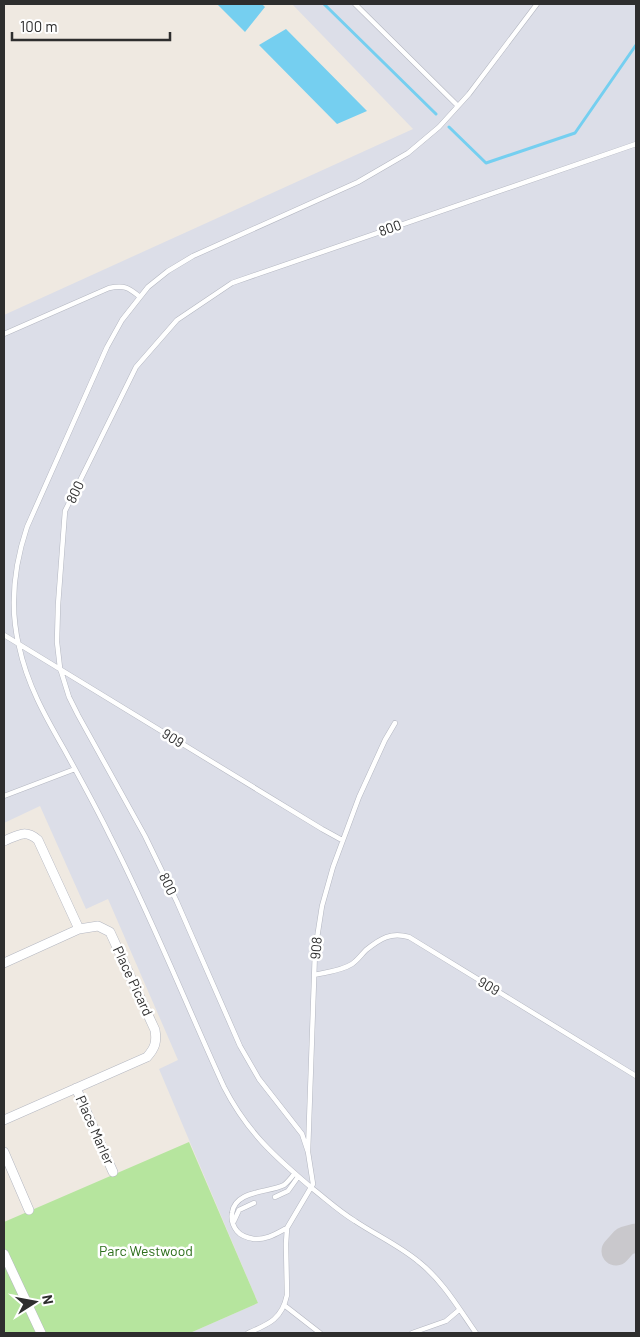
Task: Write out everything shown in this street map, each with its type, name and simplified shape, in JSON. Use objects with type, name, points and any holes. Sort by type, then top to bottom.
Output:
[{"type":"street","points":[[4,841],[20,834],[31,834],[38,840],[79,929],[4,963]]},
{"type":"street","name":"Place Picard","points":[[76,1088],[147,1057],[156,1044],[156,1030],[110,932],[98,926],[79,929]]},
{"type":"street","points":[[4,1120],[76,1088]]},
{"type":"street","name":"Place Marler","points":[[76,1088],[113,1172]]},
{"type":"street","points":[[4,1152],[29,1210]]},
{"type":"street","points":[[4,1254],[41,1333]]},
{"type":"lane","points":[[355,4],[458,106]]},
{"type":"lane","points":[[476,1333],[439,1282],[419,1262],[342,1213],[296,1175],[260,1141],[232,1103],[122,860],[37,700],[18,644],[13,602],[15,572],[22,543],[107,347],[122,320],[140,296],[168,271],[193,256],[333,193],[376,172],[408,153],[428,137],[458,106],[493,64],[537,4]]},
{"type":"lane","name":"800","points":[[308,1152],[305,1139],[299,1129],[259,1079],[240,1046],[177,902],[141,829],[69,697],[60,668],[57,642],[65,511],[136,367],[177,320],[232,283],[636,144]]},
{"type":"lane","points":[[4,334],[109,288],[130,288],[140,296]]},
{"type":"lane","name":"909","points":[[4,635],[342,840]]},
{"type":"lane","name":"908","points":[[312,1188],[313,1181],[308,1152],[314,975],[316,944],[322,906],[342,840],[375,762],[396,723]]},
{"type":"lane","points":[[4,796],[75,769]]},
{"type":"lane","name":"909","points":[[314,975],[344,968],[355,962],[367,950],[390,935],[399,934],[409,937],[636,1076]]},
{"type":"lane","points":[[275,1197],[284,1193],[296,1175]]},
{"type":"lane","points":[[288,1228],[268,1237],[253,1239],[241,1235],[235,1228],[232,1211],[238,1200],[248,1195],[284,1185],[296,1175]]},
{"type":"lane","points":[[248,1333],[273,1321],[284,1305],[288,1228],[299,1206],[312,1188]]},
{"type":"lane","points":[[235,1228],[234,1219],[239,1210],[254,1203]]},
{"type":"lane","points":[[284,1305],[320,1333]]},
{"type":"lane","points":[[412,1333],[446,1321],[459,1310]]},
{"type":"shaded area","points":[[292,4],[636,4],[636,1333],[190,1333],[258,1303],[159,1069],[178,1060],[108,899],[86,909],[40,806],[4,823],[4,315],[413,129]]},
{"type":"green space","name":"Parc Westwood","points":[[189,1142],[258,1303],[190,1333],[4,1333],[4,1222]]},
{"type":"water","points":[[217,4],[262,4],[265,7],[245,32]]},
{"type":"water","points":[[286,29],[367,111],[337,124],[259,45]]},
{"type":"waterway","points":[[324,4],[436,114]]},
{"type":"waterway","points":[[449,127],[486,163],[575,133],[636,45]]},
{"type":"taxiway","points":[[616,1251],[625,1241],[636,1238]]}]
